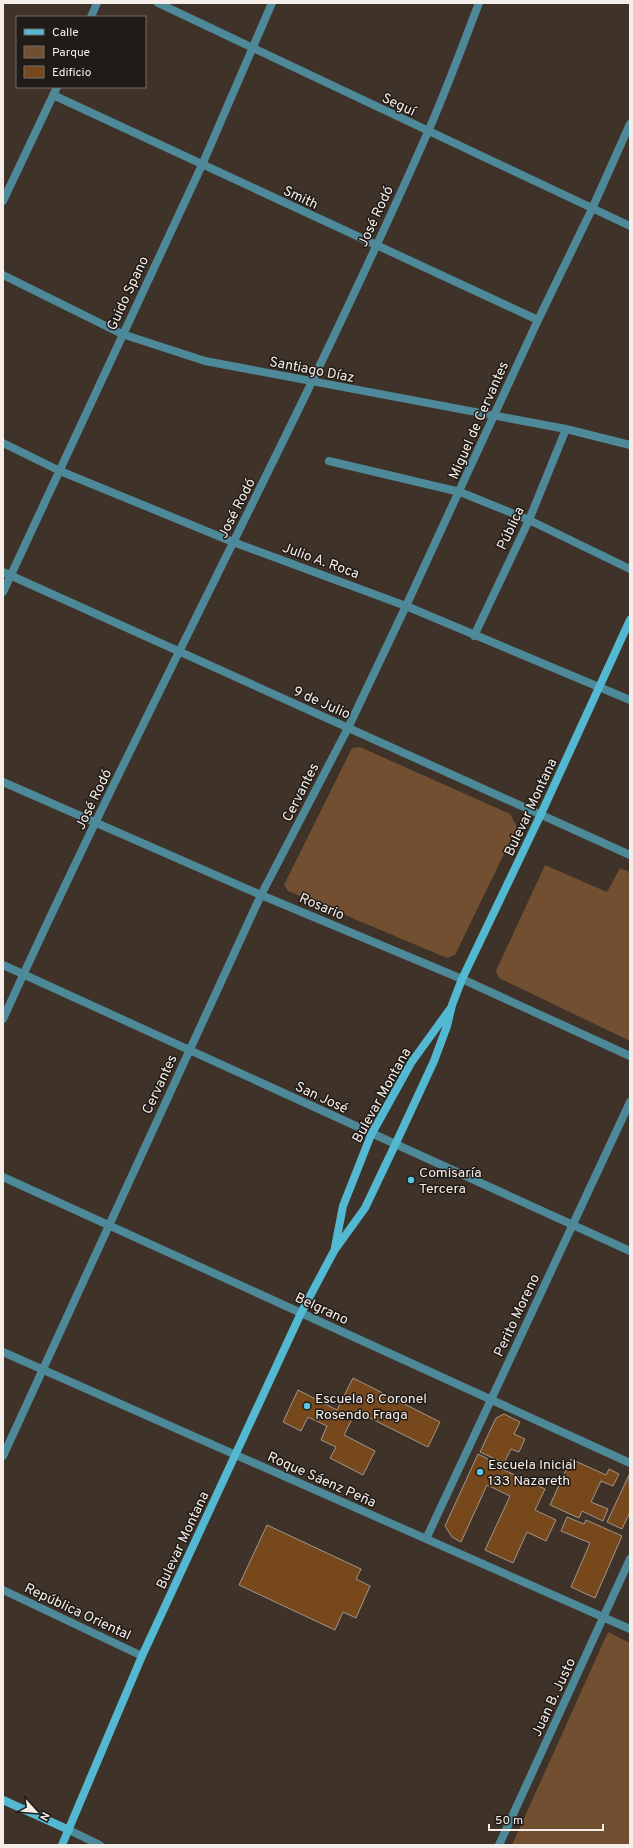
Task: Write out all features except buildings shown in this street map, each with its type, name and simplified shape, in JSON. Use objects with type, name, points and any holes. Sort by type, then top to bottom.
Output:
[{"type":"main road","name":"Bulevar Montana","points":[[62,1845],[142,1656],[302,1313],[334,1251],[364,1208],[434,1061],[448,1026],[452,1005],[462,979],[542,814],[630,621]]},
{"type":"main road","name":"Bulevar Montana","points":[[334,1251],[343,1206],[372,1135],[411,1063],[452,1005]]},
{"type":"main road","points":[[3,1800],[69,1830]]},
{"type":"street","points":[[91,16],[97,3]]},
{"type":"street","name":"Seguí","points":[[158,3],[428,132],[630,226]]},
{"type":"street","name":"Guido Spano","points":[[3,592],[202,165],[272,3]]},
{"type":"street","name":"José Rodó","points":[[3,1019],[95,823],[181,652],[376,245],[428,132],[479,3]]},
{"type":"street","points":[[3,201],[56,88]]},
{"type":"street","name":"Smith","points":[[53,95],[538,320]]},
{"type":"street","name":"Miguel de Cervantes","points":[[348,728],[460,492],[494,415],[592,209],[630,124]]},
{"type":"street","name":"Santiago Díaz","points":[[3,275],[122,334],[205,362],[566,429],[630,445]]},
{"type":"street","name":"Pública","points":[[474,636],[529,520],[566,429]]},
{"type":"street","name":"Julio A. Roca","points":[[3,443],[60,471],[233,542],[406,606],[474,636],[600,686],[630,700]]},
{"type":"street","points":[[329,461],[460,492],[529,520],[630,569]]},
{"type":"street","name":"9 de Julio","points":[[3,572],[630,855]]},
{"type":"street","name":"Cervantes","points":[[3,1456],[108,1225],[262,895],[348,728]]},
{"type":"street","name":"Rosario","points":[[3,782],[262,895],[462,979],[630,1056]]},
{"type":"street","name":"San José","points":[[3,965],[372,1135],[630,1251]]},
{"type":"street","name":"Perito Moreno","points":[[426,1539],[630,1102]]},
{"type":"street","name":"Belgrano","points":[[3,1177],[630,1463]]},
{"type":"street","name":"Roque Sáenz Peña","points":[[3,1352],[630,1629]]},
{"type":"street","name":"Juan B. Justo","points":[[499,1845],[630,1559]]},
{"type":"street","name":"República Oriental","points":[[3,1590],[142,1656]]},
{"type":"street","points":[[69,1830],[100,1845]]},
{"type":"green space","points":[[360,747],[510,814],[517,827],[455,955],[447,958],[288,891],[284,885],[352,748]]},
{"type":"green space","points":[[545,865],[607,892],[620,868],[630,872],[630,1041],[499,978],[496,971]]},
{"type":"green space","points":[[608,1632],[630,1643],[630,1845],[512,1845]]},
{"type":"place","name":"Comisaría Tercera","points":[[411,1180]]},
{"type":"place","name":"Escuela 8 Coronel Rosendo Fraga","points":[[307,1406]]},
{"type":"place","name":"Escuela Inicial 133 Nazareth","points":[[480,1472]]}]
